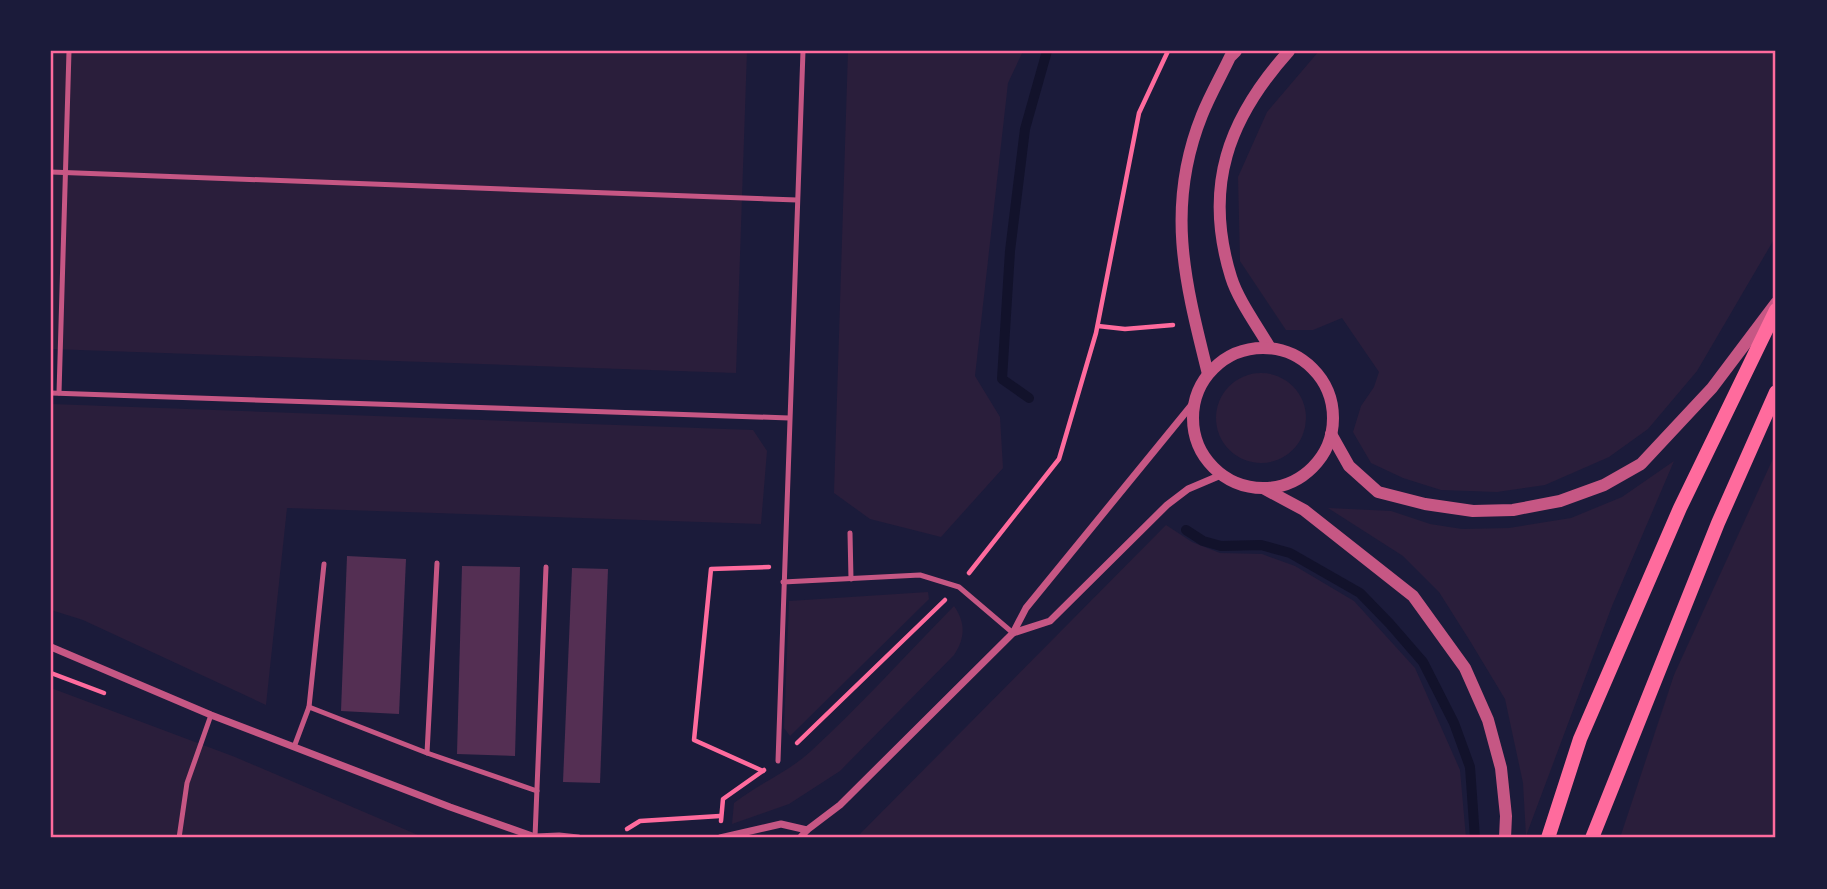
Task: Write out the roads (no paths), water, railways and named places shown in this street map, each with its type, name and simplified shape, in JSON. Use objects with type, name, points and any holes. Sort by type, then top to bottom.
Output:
[{"type":"main road","points":[[1548,838],[1580,739],[1674,521],[1776,310]]},
{"type":"main road","points":[[1592,838],[1718,523],[1776,392]]},
{"type":"street","points":[[1208,374],[1187,290],[1180,228],[1183,185],[1191,146],[1202,114],[1230,57],[1236,51]]},
{"type":"street","points":[[1270,348],[1232,280],[1220,231],[1220,199],[1224,158],[1242,115],[1262,80],[1289,51]]},
{"type":"street","points":[[1331,434],[1349,466],[1378,492],[1425,504],[1473,511],[1513,510],[1560,501],[1604,485],[1641,464],[1712,388],[1776,303]]},
{"type":"street","points":[[1270,348],[1293,354],[1312,368],[1326,387],[1332,410],[1331,434],[1322,456],[1306,473],[1286,484],[1263,488],[1241,485],[1221,475],[1205,458],[1195,438],[1192,415],[1197,393],[1208,374],[1225,358],[1246,350],[1270,348]]},
{"type":"street","points":[[800,838],[840,805],[1013,633],[1026,608],[1195,401]]},
{"type":"street","points":[[1013,633],[1050,621],[1167,505],[1188,489],[1221,475]]},
{"type":"street","points":[[1263,488],[1304,510],[1413,596],[1465,668],[1488,720],[1501,768],[1506,816],[1505,838]]},
{"type":"street","points":[[51,647],[211,715],[535,838],[578,838]]},
{"type":"street","points":[[721,838],[781,824],[808,834]]},
{"type":"lane","points":[[59,393],[69,51]]},
{"type":"lane","points":[[778,761],[803,51]]},
{"type":"lane","points":[[51,172],[797,200]]},
{"type":"lane","points":[[51,393],[789,418]]},
{"type":"lane","points":[[849,533],[851,579]]},
{"type":"lane","points":[[427,752],[437,563]]},
{"type":"lane","points":[[294,747],[309,707],[324,564]]},
{"type":"lane","points":[[535,838],[546,567]]},
{"type":"lane","points":[[783,582],[920,575],[959,587],[1013,633]]},
{"type":"lane","points":[[309,707],[537,790]]},
{"type":"lane","points":[[179,838],[187,783],[211,715]]},
{"type":"waterway","points":[[1029,398],[1002,379],[1010,251],[1025,129],[1047,51]]},
{"type":"waterway","points":[[1186,530],[1203,541],[1221,546],[1261,545],[1290,553],[1360,593],[1390,624],[1423,662],[1454,723],[1470,767],[1475,838]]}]
